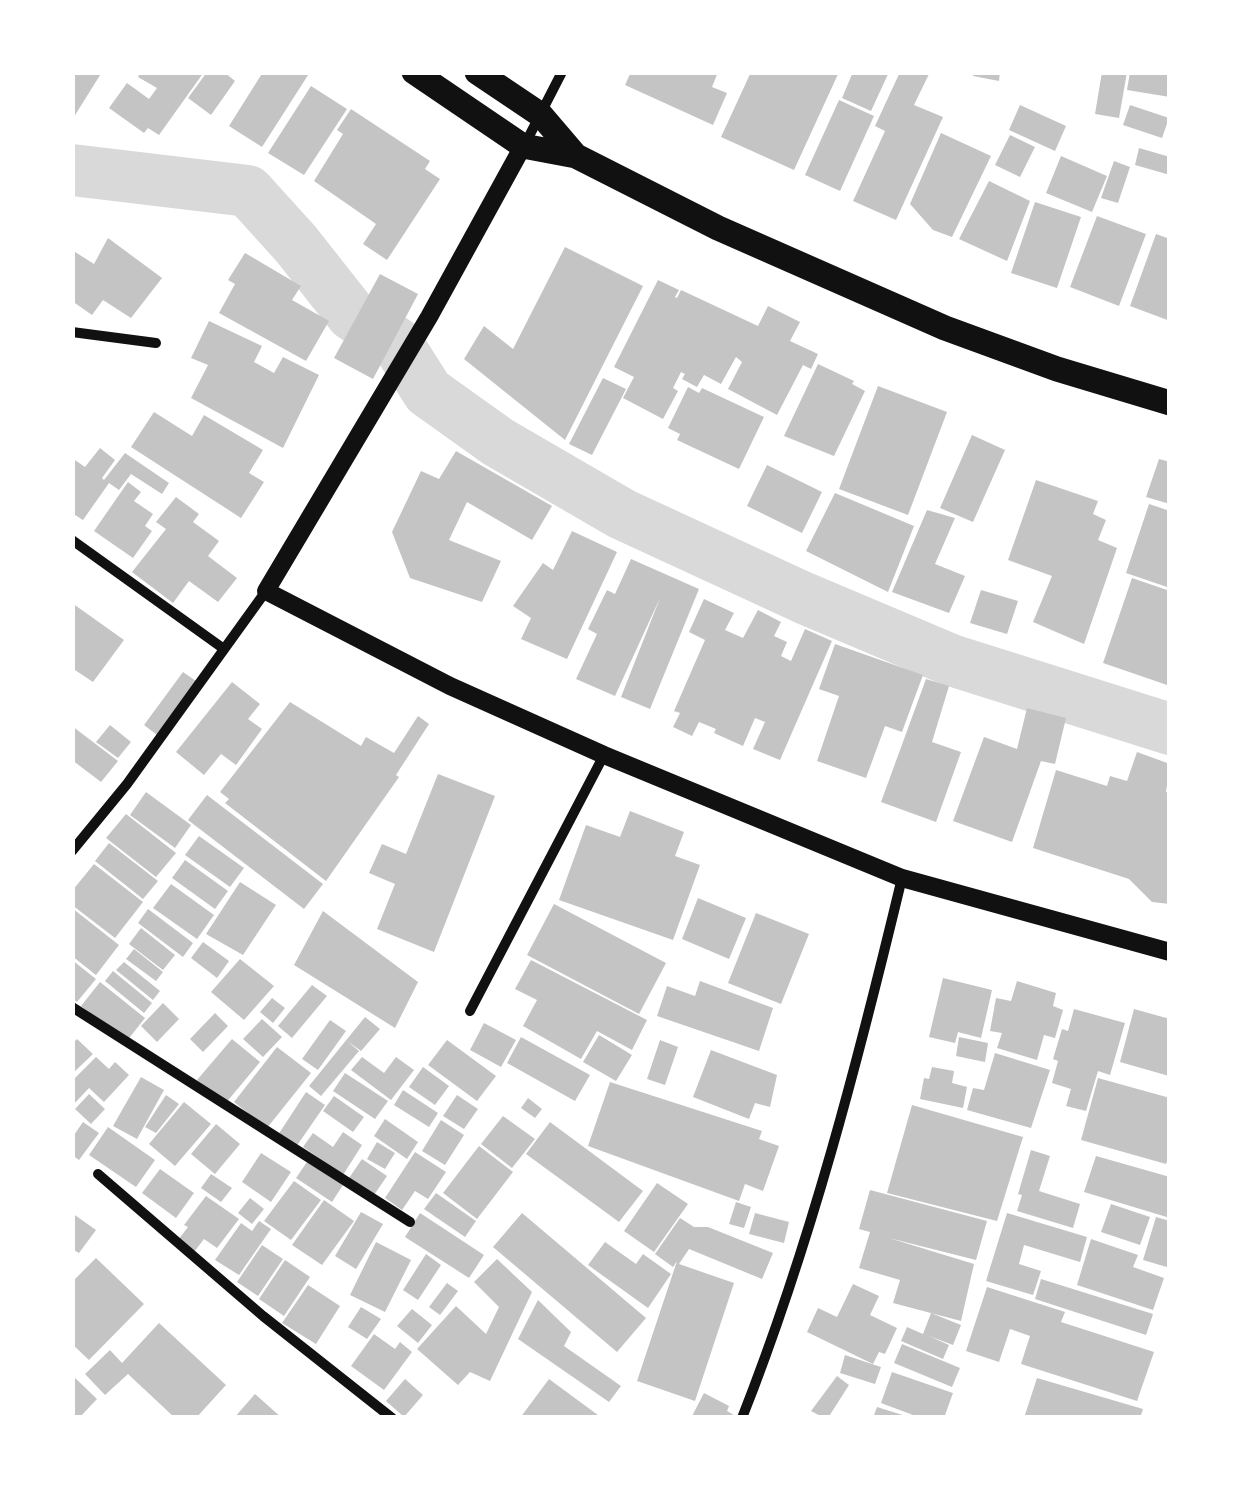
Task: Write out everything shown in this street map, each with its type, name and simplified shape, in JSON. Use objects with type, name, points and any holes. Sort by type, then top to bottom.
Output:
[{"type":"main road","points":[[414,72],[523,146],[576,156],[736,236],[945,328],[1057,369],[1170,403]]},
{"type":"main road","points":[[477,72],[541,115],[576,156]]},
{"type":"street","points":[[72,850],[127,784],[266,591],[429,317],[562,72]]},
{"type":"street","points":[[72,332],[156,344]]},
{"type":"street","points":[[72,540],[224,648]]},
{"type":"street","points":[[266,591],[450,686],[604,756],[902,878],[1170,952]]},
{"type":"street","points":[[470,1011],[604,756]]},
{"type":"street","points":[[742,1418],[849,1098],[902,878]]},
{"type":"street","points":[[72,1007],[410,1222]]},
{"type":"street","points":[[98,1174],[263,1316],[392,1418]]},
{"type":"building","points":[[72,72],[102,72],[72,120]]},
{"type":"building","points":[[141,72],[204,72],[159,135],[148,128],[144,133],[109,108],[127,83],[149,99],[157,88],[138,77]]},
{"type":"building","points":[[207,72],[224,72],[235,81],[211,115],[188,98]]},
{"type":"building","points":[[263,72],[310,72],[262,147],[229,126]]},
{"type":"building","points":[[631,72],[718,72],[712,87],[727,93],[713,125],[625,85]]},
{"type":"building","points":[[751,72],[839,72],[794,170],[721,137]]},
{"type":"building","points":[[853,72],[889,72],[871,111],[842,98]]},
{"type":"building","points":[[900,72],[930,72],[914,105],[943,117],[896,220],[853,201],[885,131],[875,126]]},
{"type":"building","points":[[974,72],[1000,72],[999,81],[973,76]]},
{"type":"building","points":[[1102,72],[1127,72],[1119,118],[1095,114]]},
{"type":"building","points":[[1130,72],[1170,72],[1170,97],[1127,90]]},
{"type":"building","points":[[311,86],[347,109],[304,175],[268,153]]},
{"type":"building","points":[[839,100],[874,116],[840,191],[805,175]]},
{"type":"building","points":[[1020,105],[1066,126],[1055,151],[1009,130]]},
{"type":"building","points":[[1130,105],[1169,118],[1162,138],[1123,125]]},
{"type":"building","points":[[351,109],[430,161],[425,169],[440,179],[387,260],[363,244],[376,224],[314,181],[343,134],[337,130]]},
{"type":"building","points":[[941,133],[991,156],[952,237],[933,230],[910,204]]},
{"type":"building","points":[[1010,135],[1035,147],[1020,177],[995,165]]},
{"type":"building","points":[[1139,148],[1170,157],[1170,175],[1135,165]]},
{"type":"building","points":[[1061,156],[1107,176],[1092,212],[1046,193]]},
{"type":"building","points":[[1114,161],[1130,167],[1118,203],[1101,198]]},
{"type":"building","points":[[989,181],[1030,201],[1007,261],[959,239]]},
{"type":"building","points":[[1035,202],[1081,217],[1057,288],[1011,273]]},
{"type":"building","points":[[1097,216],[1146,234],[1119,306],[1070,287]]},
{"type":"building","points":[[1156,234],[1170,239],[1170,321],[1130,306]]},
{"type":"building","points":[[108,238],[162,278],[131,318],[103,300],[92,315],[72,301],[72,250],[94,264]]},
{"type":"building","points":[[565,247],[643,286],[565,440],[464,359],[484,326],[513,349]]},
{"type":"building","points":[[245,253],[301,286],[292,300],[329,321],[306,361],[219,313],[235,284],[228,280]]},
{"type":"building","points":[[380,274],[418,294],[373,379],[334,358]]},
{"type":"building","points":[[658,280],[679,290],[677,298],[681,290],[758,326],[768,306],[800,322],[790,341],[818,354],[811,369],[803,365],[777,415],[728,389],[742,362],[736,357],[721,384],[704,375],[697,387],[682,379],[685,374],[681,372],[673,388],[678,391],[663,419],[623,398],[634,377],[614,367]]},
{"type":"building","points":[[209,321],[262,346],[254,362],[274,373],[283,357],[319,375],[283,448],[191,398],[208,365],[191,358]]},
{"type":"building","points":[[818,364],[854,381],[852,384],[865,391],[834,456],[784,436]]},
{"type":"building","points":[[603,378],[626,389],[592,455],[569,444]]},
{"type":"building","points":[[878,386],[947,412],[908,515],[839,489]]},
{"type":"building","points":[[688,387],[699,393],[702,388],[764,417],[739,469],[677,440],[680,434],[668,428]]},
{"type":"building","points":[[154,412],[192,436],[204,415],[263,450],[249,473],[264,482],[241,518],[131,447]]},
{"type":"building","points":[[972,435],[1005,450],[973,522],[940,508]]},
{"type":"building","points":[[100,448],[115,460],[104,480],[125,453],[169,483],[162,494],[131,474],[119,490],[109,483],[83,520],[72,513],[72,458],[85,467]]},
{"type":"building","points":[[456,451],[552,506],[532,540],[467,502],[449,540],[501,561],[482,602],[410,578],[392,532],[421,471],[439,479]]},
{"type":"building","points":[[1159,459],[1170,462],[1170,504],[1146,497]]},
{"type":"building","points":[[767,465],[822,492],[802,533],[747,506]]},
{"type":"building","points":[[1036,480],[1098,501],[1093,514],[1106,520],[1098,540],[1117,548],[1084,644],[1033,622],[1052,576],[1008,560]]},
{"type":"building","points":[[128,482],[141,492],[134,501],[153,514],[145,526],[152,531],[133,558],[94,531]]},
{"type":"building","points":[[835,493],[914,526],[888,592],[806,551]]},
{"type":"building","points":[[176,497],[199,514],[193,522],[219,541],[208,556],[237,578],[218,602],[189,581],[173,603],[132,572],[166,529],[156,522]]},
{"type":"building","points":[[1149,504],[1170,511],[1170,588],[1126,573]]},
{"type":"building","points":[[927,510],[955,518],[935,564],[965,576],[949,613],[892,592]]},
{"type":"building","points":[[572,531],[617,552],[567,659],[521,639],[531,618],[513,606],[543,563],[553,570]]},
{"type":"building","points":[[631,559],[699,589],[650,709],[621,697],[660,598],[615,696],[576,679],[597,634],[588,629],[607,590],[615,594]]},
{"type":"building","points":[[1132,578],[1170,591],[1170,686],[1103,663]]},
{"type":"building","points":[[981,590],[1018,601],[1007,634],[970,623]]},
{"type":"building","points":[[704,599],[734,613],[725,630],[743,638],[758,610],[781,622],[774,636],[787,642],[781,656],[791,661],[805,629],[832,641],[780,760],[753,749],[765,722],[755,718],[743,746],[699,722],[692,736],[673,727],[680,713],[674,711],[705,640],[689,632]]},
{"type":"building","points":[[72,603],[124,640],[93,682],[72,668]]},
{"type":"building","points":[[835,644],[923,675],[902,732],[885,726],[866,778],[817,761],[839,696],[819,689]]},
{"type":"building","points":[[183,672],[196,681],[157,735],[144,725]]},
{"type":"building","points":[[926,679],[949,686],[932,742],[961,752],[936,822],[881,802]]},
{"type":"building","points":[[232,682],[260,704],[248,719],[262,729],[236,765],[221,754],[204,775],[176,752]]},
{"type":"building","points":[[290,702],[361,746],[366,737],[394,753],[418,716],[429,724],[396,775],[399,777],[326,881],[225,803],[229,799],[220,792]]},
{"type":"building","points":[[1027,708],[1066,718],[1055,764],[1041,761],[1012,842],[953,821],[984,737],[1017,749]]},
{"type":"building","points":[[110,725],[131,742],[118,758],[96,742]]},
{"type":"building","points":[[72,726],[118,761],[101,782],[72,760]]},
{"type":"building","points":[[1137,752],[1170,764],[1166,792],[1170,793],[1170,904],[1152,902],[1129,879],[1033,848],[1056,770],[1107,786],[1110,776],[1127,781]]},
{"type":"building","points":[[438,774],[495,796],[434,952],[377,929],[395,884],[369,873],[382,844],[406,854]]},
{"type":"building","points":[[146,792],[191,825],[175,848],[130,815]]},
{"type":"building","points":[[207,795],[323,884],[304,909],[188,820]]},
{"type":"building","points":[[630,811],[684,832],[675,856],[700,865],[673,940],[559,900],[586,825],[620,837]]},
{"type":"building","points":[[126,814],[176,853],[156,877],[106,838]]},
{"type":"building","points":[[199,836],[244,868],[230,887],[185,855]]},
{"type":"building","points":[[109,843],[158,881],[143,899],[95,861]]},
{"type":"building","points":[[185,860],[228,891],[215,909],[172,878]]},
{"type":"building","points":[[94,864],[143,902],[115,938],[72,905],[72,891]]},
{"type":"building","points":[[240,882],[276,905],[243,955],[206,934]]},
{"type":"building","points":[[171,884],[214,915],[197,939],[153,908]]},
{"type":"building","points":[[698,898],[746,918],[729,959],[682,939]]},
{"type":"building","points":[[554,904],[666,963],[639,1014],[527,955]]},
{"type":"building","points":[[72,908],[119,945],[96,975],[72,956]]},
{"type":"building","points":[[148,909],[193,943],[183,957],[138,923]]},
{"type":"building","points":[[323,911],[418,982],[395,1028],[294,965]]},
{"type":"building","points":[[756,913],[809,934],[781,1004],[728,983]]},
{"type":"building","points":[[141,928],[175,955],[163,970],[129,944]]},
{"type":"building","points":[[203,942],[229,961],[217,978],[191,958]]},
{"type":"building","points":[[134,949],[163,972],[156,981],[126,959]]},
{"type":"building","points":[[240,959],[274,986],[244,1020],[211,992]]},
{"type":"building","points":[[72,960],[96,979],[77,1002],[72,998]]},
{"type":"building","points":[[531,960],[647,1020],[632,1050],[597,1031],[581,1059],[523,1026],[537,1000],[515,989]]},
{"type":"building","points":[[124,962],[160,991],[153,1000],[116,970]]},
{"type":"building","points":[[113,971],[152,1003],[144,1013],[105,981]]},
{"type":"building","points":[[943,978],[992,990],[981,1038],[958,1032],[955,1043],[929,1037]]},
{"type":"building","points":[[700,981],[773,1008],[759,1051],[657,1016],[667,986],[695,996]]},
{"type":"building","points":[[1017,981],[1056,993],[1053,1006],[1063,1010],[1055,1038],[1044,1035],[1037,1060],[997,1048],[1002,1033],[990,1031],[996,998],[1011,1001]]},
{"type":"building","points":[[100,982],[145,1018],[126,1042],[81,1006]]},
{"type":"building","points":[[312,985],[327,996],[292,1038],[278,1026]]},
{"type":"building","points":[[272,998],[285,1008],[273,1023],[260,1012]]},
{"type":"building","points":[[163,1003],[179,1019],[157,1042],[141,1026]]},
{"type":"building","points":[[1074,1009],[1125,1023],[1110,1075],[1098,1071],[1086,1111],[1066,1106],[1071,1089],[1052,1083],[1058,1061],[1053,1059],[1062,1029],[1068,1031]]},
{"type":"building","points":[[1134,1009],[1170,1019],[1169,1076],[1120,1062]]},
{"type":"building","points":[[215,1013],[228,1026],[203,1052],[190,1039]]},
{"type":"building","points":[[365,1017],[380,1029],[361,1051],[347,1041],[359,1051],[321,1096],[309,1086]]},
{"type":"building","points":[[262,1019],[282,1037],[263,1057],[243,1039]]},
{"type":"building","points":[[330,1020],[346,1031],[318,1070],[302,1059]]},
{"type":"building","points":[[484,1023],[516,1040],[501,1067],[470,1050]]},
{"type":"building","points":[[599,1035],[632,1055],[616,1081],[583,1062]]},
{"type":"building","points":[[521,1037],[590,1075],[575,1101],[507,1063]]},
{"type":"building","points":[[959,1037],[988,1043],[985,1062],[956,1056]]},
{"type":"building","points":[[77,1039],[93,1054],[72,1074],[72,1044]]},
{"type":"building","points":[[232,1039],[260,1062],[225,1104],[197,1080]]},
{"type":"building","points":[[447,1040],[496,1076],[477,1101],[428,1065]]},
{"type":"building","points":[[660,1040],[678,1047],[665,1085],[647,1079]]},
{"type":"building","points":[[277,1047],[311,1073],[267,1128],[234,1102]]},
{"type":"building","points":[[711,1050],[777,1075],[770,1107],[755,1103],[749,1119],[693,1097]]},
{"type":"building","points":[[995,1053],[1050,1070],[1031,1128],[967,1110],[973,1088],[984,1090]]},
{"type":"building","points":[[96,1057],[109,1069],[115,1062],[129,1075],[104,1102],[89,1088],[72,1106],[72,1081]]},
{"type":"building","points":[[362,1057],[384,1073],[396,1057],[414,1070],[391,1100],[351,1070]]},
{"type":"building","points":[[423,1067],[449,1086],[435,1105],[409,1087]]},
{"type":"building","points":[[932,1067],[954,1071],[952,1083],[967,1087],[963,1108],[920,1099],[924,1078],[929,1079]]},
{"type":"building","points":[[345,1073],[388,1101],[375,1119],[333,1091]]},
{"type":"building","points":[[141,1077],[164,1090],[137,1139],[113,1126]]},
{"type":"building","points":[[1098,1078],[1170,1098],[1170,1154],[1166,1164],[1081,1140]]},
{"type":"building","points":[[610,1082],[762,1131],[759,1139],[779,1146],[763,1191],[745,1184],[739,1201],[588,1146]]},
{"type":"building","points":[[403,1090],[438,1113],[429,1127],[394,1105]]},
{"type":"building","points":[[306,1092],[325,1105],[296,1147],[278,1135]]},
{"type":"building","points":[[89,1094],[105,1109],[91,1124],[75,1109]]},
{"type":"building","points":[[166,1095],[179,1104],[156,1133],[145,1127]]},
{"type":"building","points":[[457,1095],[478,1109],[464,1129],[443,1116]]},
{"type":"building","points":[[334,1096],[364,1117],[353,1132],[323,1111]]},
{"type":"building","points":[[528,1098],[542,1109],[535,1118],[521,1108]]},
{"type":"building","points":[[184,1102],[211,1124],[175,1166],[149,1144]]},
{"type":"building","points":[[912,1105],[1023,1137],[997,1221],[887,1193]]},
{"type":"building","points":[[503,1116],[535,1139],[512,1168],[481,1144]]},
{"type":"building","points":[[385,1119],[418,1142],[407,1159],[374,1136]]},
{"type":"building","points":[[441,1120],[464,1135],[445,1165],[422,1151]]},
{"type":"building","points":[[83,1122],[99,1133],[79,1160],[72,1155],[72,1138]]},
{"type":"building","points":[[550,1122],[643,1191],[619,1222],[526,1154]]},
{"type":"building","points":[[216,1124],[240,1144],[215,1174],[191,1154]]},
{"type":"building","points":[[108,1127],[155,1160],[136,1187],[89,1155]]},
{"type":"building","points":[[343,1132],[362,1145],[343,1175],[303,1147],[313,1133],[333,1147]]},
{"type":"building","points":[[377,1142],[395,1153],[385,1169],[367,1159]]},
{"type":"building","points":[[479,1146],[513,1172],[477,1219],[443,1193]]},
{"type":"building","points":[[1031,1150],[1050,1156],[1039,1191],[1080,1204],[1073,1228],[1017,1211]]},
{"type":"building","points":[[415,1152],[446,1172],[428,1199],[415,1191],[402,1210],[385,1198]]},
{"type":"building","points":[[261,1153],[291,1172],[271,1202],[242,1182]]},
{"type":"building","points":[[1096,1156],[1170,1177],[1170,1218],[1084,1192]]},
{"type":"building","points":[[362,1159],[387,1176],[374,1195],[349,1178]]},
{"type":"building","points":[[307,1162],[343,1185],[332,1202],[296,1178]]},
{"type":"building","points":[[160,1169],[194,1193],[176,1218],[142,1193]]},
{"type":"building","points":[[211,1174],[232,1188],[221,1202],[201,1188]]},
{"type":"building","points":[[294,1181],[321,1200],[291,1240],[264,1221]]},
{"type":"building","points":[[657,1183],[688,1204],[654,1252],[624,1231]]},
{"type":"building","points":[[870,1190],[987,1221],[976,1260],[889,1238],[974,1264],[961,1321],[893,1303],[900,1280],[859,1268],[870,1232],[859,1229]]},
{"type":"building","points":[[436,1193],[476,1221],[465,1237],[424,1209]]},
{"type":"building","points":[[206,1196],[239,1219],[217,1248],[204,1239],[194,1252],[178,1240]]},
{"type":"building","points":[[250,1198],[264,1209],[252,1224],[238,1213]]},
{"type":"building","points":[[324,1200],[354,1221],[322,1265],[292,1245]]},
{"type":"building","points":[[736,1202],[751,1207],[744,1228],[729,1224]]},
{"type":"building","points":[[1111,1204],[1150,1217],[1140,1245],[1101,1232]]},
{"type":"building","points":[[361,1212],[383,1224],[356,1269],[335,1256]]},
{"type":"building","points":[[72,1213],[96,1230],[79,1253],[72,1249]]},
{"type":"building","points":[[420,1213],[484,1255],[469,1278],[405,1237]]},
{"type":"building","points":[[522,1213],[646,1318],[617,1352],[493,1247]]},
{"type":"building","points":[[755,1213],[789,1222],[784,1243],[749,1234]]},
{"type":"building","points":[[1007,1213],[1087,1237],[1080,1262],[1024,1245],[1019,1264],[1041,1271],[1033,1295],[986,1281]]},
{"type":"building","points":[[1156,1217],[1170,1221],[1170,1268],[1143,1260]]},
{"type":"building","points":[[680,1218],[694,1227],[708,1227],[773,1253],[762,1279],[689,1249],[679,1264],[734,1283],[695,1401],[637,1381],[677,1261],[673,1267],[655,1254]]},
{"type":"building","points":[[259,1221],[271,1229],[239,1275],[215,1260],[241,1223],[252,1231]]},
{"type":"building","points":[[1091,1239],[1138,1255],[1133,1267],[1164,1278],[1153,1310],[1077,1285]]},
{"type":"building","points":[[376,1242],[411,1260],[385,1312],[350,1295]]},
{"type":"building","points":[[605,1242],[636,1264],[643,1254],[671,1274],[648,1308],[588,1265]]},
{"type":"building","points":[[262,1245],[283,1259],[258,1296],[237,1282]]},
{"type":"building","points":[[426,1254],[441,1265],[418,1300],[403,1290]]},
{"type":"building","points":[[96,1258],[144,1304],[89,1360],[72,1344],[72,1282]]},
{"type":"building","points":[[497,1259],[532,1292],[490,1381],[470,1372],[458,1385],[417,1349],[456,1306],[486,1334],[499,1307],[474,1282]]},
{"type":"building","points":[[285,1260],[310,1277],[284,1316],[259,1299]]},
{"type":"building","points":[[1041,1279],[1153,1314],[1146,1335],[1035,1299]]},
{"type":"building","points":[[447,1283],[458,1291],[440,1315],[429,1307]]},
{"type":"building","points":[[853,1284],[879,1296],[870,1315],[897,1328],[885,1354],[879,1352],[873,1364],[807,1332],[818,1308],[837,1317]]},
{"type":"building","points":[[308,1285],[340,1306],[316,1344],[282,1323]]},
{"type":"building","points":[[987,1287],[1065,1312],[1061,1322],[1154,1352],[1137,1401],[1021,1364],[1030,1336],[1010,1329],[999,1362],[966,1351]]},
{"type":"building","points":[[538,1300],[571,1332],[564,1346],[621,1386],[609,1402],[518,1339]]},
{"type":"building","points":[[361,1307],[381,1319],[367,1339],[348,1327]]},
{"type":"building","points":[[412,1309],[432,1325],[418,1343],[397,1326]]},
{"type":"building","points":[[931,1313],[961,1325],[953,1345],[929,1336],[949,1345],[943,1359],[901,1341],[907,1327],[923,1334]]},
{"type":"building","points":[[159,1323],[226,1385],[196,1418],[175,1418],[128,1374],[105,1395],[85,1374],[110,1350],[122,1363]]},
{"type":"building","points":[[374,1334],[395,1349],[400,1342],[412,1352],[384,1390],[351,1366]]},
{"type":"building","points":[[902,1344],[960,1368],[952,1387],[894,1363]]},
{"type":"building","points":[[845,1355],[881,1367],[875,1384],[840,1373]]},
{"type":"building","points":[[892,1372],[953,1393],[944,1418],[921,1418],[881,1403]]},
{"type":"building","points":[[72,1375],[97,1399],[79,1418],[72,1418]]},
{"type":"building","points":[[837,1376],[849,1385],[828,1418],[824,1418],[811,1411]]},
{"type":"building","points":[[1037,1378],[1143,1409],[1140,1418],[1024,1418]]},
{"type":"building","points":[[405,1379],[423,1395],[404,1417],[386,1401]]},
{"type":"building","points":[[549,1379],[602,1418],[520,1418]]},
{"type":"building","points":[[704,1393],[729,1406],[727,1411],[739,1418],[691,1418]]},
{"type":"building","points":[[255,1394],[282,1418],[234,1418]]},
{"type":"building","points":[[877,1407],[909,1417],[909,1418],[873,1418]]},
{"type":"waterway","points":[[72,170],[248,191],[352,315],[397,343],[428,392],[498,442],[622,514],[804,598],[951,660],[1170,729]]}]
